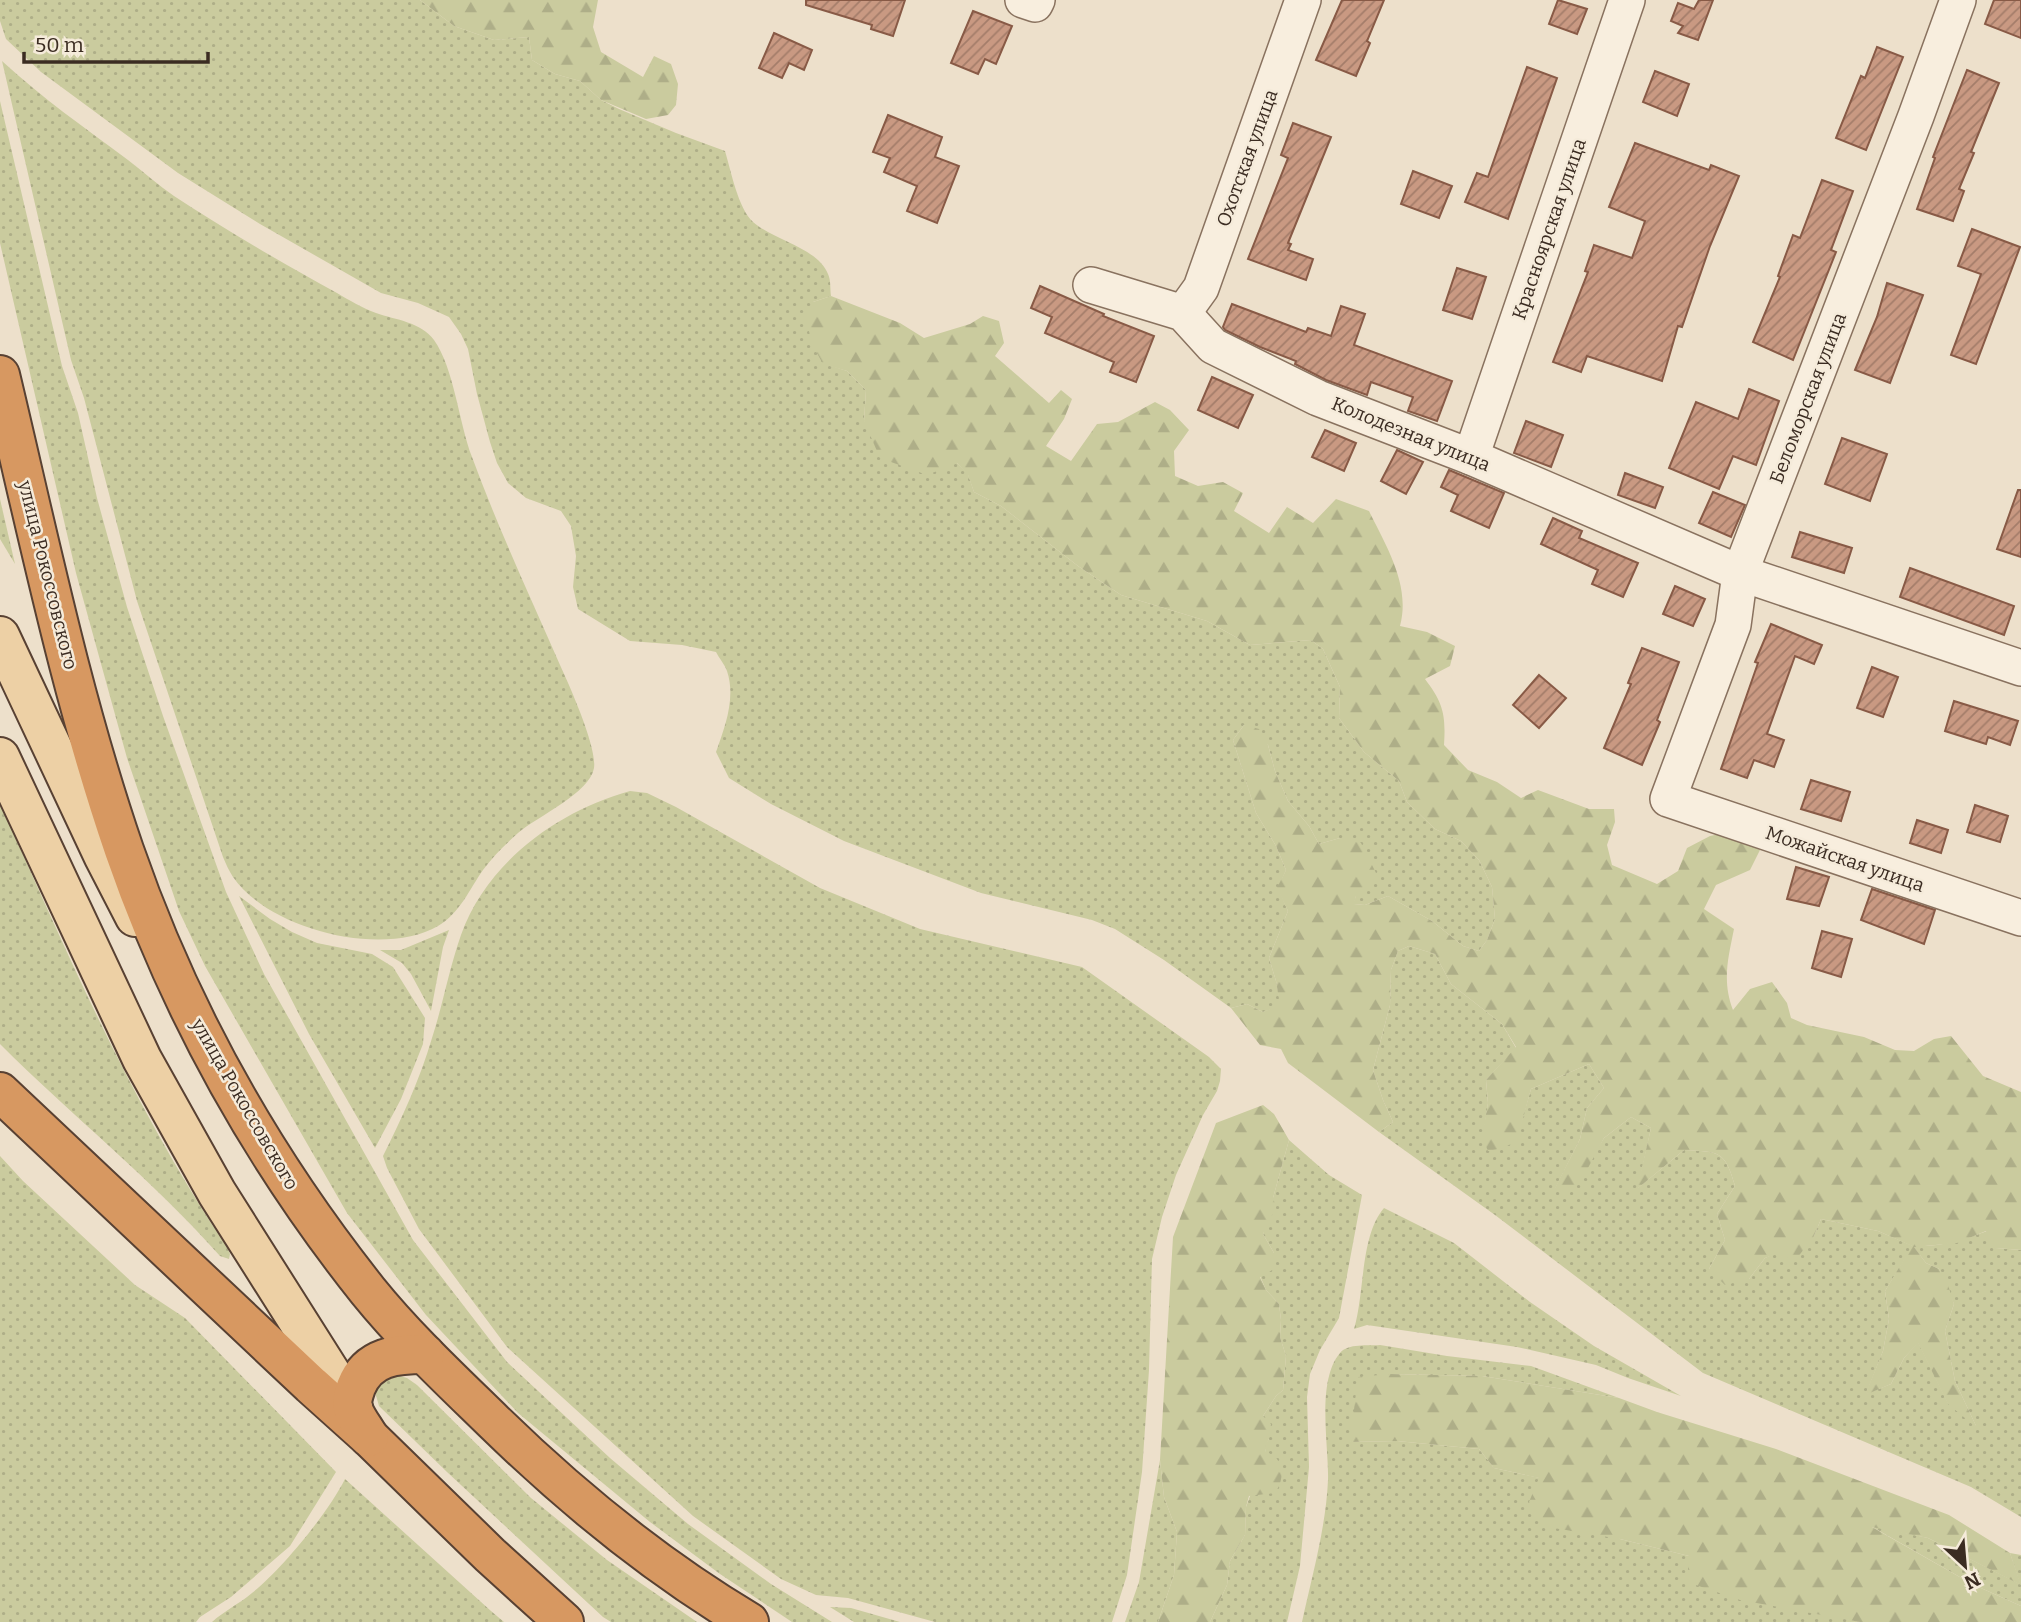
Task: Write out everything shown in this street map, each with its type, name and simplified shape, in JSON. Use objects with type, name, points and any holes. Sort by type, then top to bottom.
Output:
[{"type":"highway","name":"улица Рокоссовского","points":[[0,375],[77,692],[124,849],[162,948],[205,1041],[278,1165],[369,1293],[425,1354],[566,1489],[653,1560],[749,1622]]},
{"type":"highway","points":[[0,1091],[311,1385],[361,1423],[490,1555],[564,1622]]},
{"type":"highway","points":[[361,1423],[353,1395],[366,1369],[382,1359],[398,1354],[425,1354]]},
{"type":"main road","points":[[0,636],[103,855],[146,938],[205,1041]]},
{"type":"main road","points":[[0,757],[142,1059],[216,1193],[361,1423]]},
{"type":"street","name":"Охотская улица","points":[[1183,313],[1201,288],[1303,0]]},
{"type":"street","name":"Красноярская улица","points":[[1471,457],[1627,0]]},
{"type":"street","name":"Беломорская улица","points":[[1668,799],[1733,625],[1740,573],[1958,0]]},
{"type":"street","points":[[1091,285],[1183,313]]},
{"type":"street","name":"Колодезная улица","points":[[1183,313],[1213,346],[1318,398],[1471,457],[1740,573],[2021,668]]},
{"type":"street","name":"Можайская улица","points":[[1668,799],[2021,918]]},
{"type":"green space","points":[[0,0],[420,0],[454,26],[494,40],[529,37],[532,60],[555,74],[580,81],[601,100],[619,109],[725,151],[743,208],[753,222],[815,257],[828,274],[831,296],[813,302],[823,363],[847,371],[866,390],[864,421],[956,462],[968,474],[974,492],[1001,506],[1078,566],[1121,595],[1207,621],[1250,645],[1311,640],[1323,649],[1340,687],[1339,718],[1364,752],[1399,781],[1407,802],[1435,829],[1461,841],[1479,860],[1492,887],[1495,919],[1487,940],[1479,951],[1463,946],[1432,921],[1388,896],[1365,905],[1353,904],[1356,896],[1340,838],[1319,844],[1309,826],[1288,801],[1275,771],[1268,745],[1244,725],[1233,740],[1256,813],[1276,846],[1286,870],[1278,888],[1288,911],[1269,958],[1281,1006],[1263,1012],[1247,1004],[1231,1008],[1115,929],[1092,920],[981,893],[844,841],[771,804],[729,778],[716,752],[726,723],[730,692],[727,671],[716,652],[682,645],[630,641],[578,609],[573,587],[576,556],[571,526],[561,511],[526,498],[508,483],[490,442],[468,349],[449,317],[418,303],[381,293],[260,224],[178,173],[41,72],[6,39],[0,21]]},
{"type":"green space","points":[[420,0],[598,0],[593,27],[601,52],[643,77],[654,56],[671,64],[678,84],[676,105],[668,115],[646,119],[601,100],[580,81],[555,74],[532,60],[529,37],[494,40],[454,26]]},
{"type":"green space","points":[[2,61],[48,100],[174,196],[254,246],[356,304],[422,329],[434,340],[441,352],[472,457],[503,536],[576,702],[591,746],[594,768],[583,786],[573,795],[527,826],[500,850],[458,908],[438,926],[415,935],[388,939],[358,939],[328,933],[272,912],[250,896],[229,870],[137,601],[84,398],[71,360]]},
{"type":"green space","points":[[0,101],[62,366],[78,413],[97,498],[127,607],[226,892],[264,974],[413,1240],[507,1362],[610,1458],[688,1524],[771,1584],[832,1622],[792,1622],[720,1574],[650,1522],[518,1413],[426,1315],[347,1213],[205,966],[179,911],[127,758],[76,573],[0,243]]},
{"type":"green space","points":[[831,296],[900,323],[924,338],[970,324],[983,316],[999,321],[1004,343],[995,356],[1049,403],[1061,390],[1072,399],[1064,419],[1046,446],[1071,461],[1097,424],[1118,422],[1155,402],[1170,410],[1189,430],[1174,451],[1175,476],[1198,486],[1223,482],[1243,493],[1234,511],[1269,533],[1287,507],[1313,523],[1336,499],[1369,511],[1400,581],[1403,611],[1400,626],[1427,632],[1455,646],[1450,666],[1425,679],[1442,709],[1444,745],[1468,770],[1497,782],[1521,798],[1538,790],[1589,809],[1614,809],[1615,822],[1607,845],[1612,865],[1657,884],[1678,871],[1687,848],[1710,836],[1729,832],[1760,850],[1750,870],[1716,885],[1704,909],[1734,929],[1727,980],[1733,1010],[1750,989],[1772,982],[1787,1003],[1791,1018],[1807,1025],[1864,1037],[1895,1050],[1914,1051],[1934,1039],[1951,1036],[1983,1076],[2021,1092],[2021,1250],[1995,1248],[1986,1231],[1957,1243],[1914,1247],[1926,1263],[1939,1269],[1948,1285],[1954,1304],[1945,1331],[1955,1381],[1977,1428],[1948,1404],[1918,1343],[1904,1358],[1891,1384],[1865,1395],[1883,1351],[1889,1319],[1885,1291],[1912,1246],[1878,1231],[1821,1219],[1814,1236],[1794,1262],[1779,1253],[1765,1258],[1749,1279],[1725,1285],[1709,1269],[1725,1240],[1717,1214],[1735,1186],[1728,1165],[1719,1155],[1684,1150],[1637,1189],[1651,1128],[1631,1117],[1604,1138],[1581,1181],[1572,1189],[1554,1190],[1580,1139],[1587,1108],[1604,1088],[1589,1064],[1531,1089],[1517,1141],[1488,1151],[1482,1137],[1488,1103],[1486,1080],[1516,1047],[1502,1024],[1451,984],[1435,954],[1409,946],[1398,951],[1391,970],[1390,1005],[1373,1070],[1393,1122],[1379,1132],[1288,1063],[1281,1049],[1260,1045],[1231,1008],[1247,1004],[1263,1012],[1280,1005],[1269,958],[1288,911],[1277,888],[1286,870],[1276,846],[1256,813],[1233,740],[1244,725],[1259,729],[1268,745],[1275,771],[1288,801],[1309,826],[1319,844],[1340,838],[1361,843],[1376,873],[1370,889],[1356,896],[1354,904],[1365,905],[1388,896],[1432,921],[1463,946],[1479,951],[1487,940],[1495,919],[1492,887],[1479,860],[1461,841],[1435,829],[1407,802],[1399,781],[1364,752],[1339,718],[1340,687],[1323,649],[1311,640],[1250,645],[1207,621],[1121,595],[1078,566],[1001,506],[974,492],[968,475],[957,463],[927,475],[880,458],[864,421],[866,390],[847,371],[823,364],[812,344],[806,318],[813,302]]},
{"type":"green space","points":[[0,499],[15,564],[0,539]]},
{"type":"green space","points":[[630,791],[647,793],[676,807],[820,888],[920,929],[1082,967],[1209,1057],[1221,1069],[1217,1091],[1176,1175],[1152,1259],[1149,1370],[1142,1472],[1127,1575],[1112,1622],[935,1622],[848,1598],[816,1595],[781,1579],[693,1516],[507,1347],[419,1229],[383,1156],[422,1068],[461,935],[473,909],[488,885],[528,843],[577,812]]},
{"type":"green space","points":[[0,803],[132,1086],[161,1140],[227,1247],[229,1259],[220,1256],[167,1201],[0,1044]]},
{"type":"green space","points":[[239,896],[292,932],[317,943],[372,954],[393,967],[425,1018],[423,1044],[401,1099],[375,1148],[309,1034]]},
{"type":"green space","points":[[449,930],[443,947],[431,1011],[402,963],[380,950],[401,950]]},
{"type":"green space","points":[[1409,946],[1435,954],[1451,984],[1502,1024],[1516,1048],[1486,1080],[1488,1103],[1483,1137],[1516,1141],[1531,1089],[1589,1064],[1604,1088],[1587,1108],[1580,1139],[1555,1189],[1594,1154],[1604,1138],[1631,1117],[1651,1128],[1638,1188],[1684,1150],[1705,1151],[1724,1159],[1735,1186],[1717,1214],[1725,1240],[1709,1269],[1749,1279],[1765,1258],[1814,1236],[1821,1219],[1878,1231],[1913,1246],[1950,1243],[1987,1231],[1996,1248],[2021,1250],[2021,1517],[1971,1487],[1703,1373],[1495,1215],[1379,1132],[1393,1122],[1373,1070],[1390,1005],[1391,970],[1398,951]],"holes":[[[1913,1246],[1926,1263],[1939,1269],[1954,1304],[1945,1331],[1955,1381],[1976,1426],[1948,1403],[1918,1342],[1904,1358],[1891,1384],[1866,1394],[1883,1351],[1889,1319],[1885,1291]]]},
{"type":"green space","points":[[1263,1105],[1274,1114],[1289,1140],[1273,1198],[1276,1207],[1263,1234],[1274,1253],[1274,1269],[1260,1277],[1266,1290],[1279,1304],[1280,1337],[1286,1356],[1283,1390],[1263,1416],[1271,1424],[1266,1452],[1277,1459],[1282,1475],[1275,1493],[1249,1496],[1245,1535],[1230,1561],[1227,1585],[1210,1622],[1158,1622],[1174,1575],[1177,1532],[1164,1497],[1160,1460],[1173,1237],[1216,1123]]},
{"type":"green space","points":[[1289,1140],[1329,1175],[1362,1195],[1339,1318],[1320,1350],[1310,1374],[1307,1397],[1309,1467],[1300,1566],[1287,1622],[1210,1622],[1227,1585],[1230,1561],[1245,1535],[1246,1507],[1266,1452],[1264,1446],[1269,1439],[1263,1416],[1283,1390],[1286,1356],[1280,1337],[1279,1304],[1266,1290],[1260,1276],[1274,1253],[1263,1234]]},
{"type":"green space","points":[[0,1156],[23,1181],[135,1285],[185,1318],[336,1472],[290,1546],[231,1597],[196,1622],[0,1622]]},
{"type":"green space","points":[[1384,1208],[1454,1243],[1530,1302],[1594,1346],[1681,1396],[1596,1365],[1517,1347],[1367,1325],[1354,1329],[1367,1249],[1376,1220]]},
{"type":"green space","points":[[1380,1345],[1531,1366],[1619,1398],[1482,1376],[1390,1374],[1350,1442],[1397,1441],[1479,1449],[1494,1468],[1540,1478],[1620,1539],[1689,1556],[1816,1612],[1860,1622],[1302,1622],[1327,1498],[1325,1414],[1328,1380],[1333,1365],[1344,1350],[1353,1346]]},
{"type":"green space","points":[[1390,1374],[1482,1376],[1619,1398],[1776,1449],[1949,1515],[2010,1553],[2021,1585],[1928,1538],[1872,1527],[1972,1584],[2021,1606],[2021,1622],[1860,1622],[1740,1600],[1687,1582],[1689,1556],[1620,1539],[1542,1526],[1529,1502],[1539,1478],[1494,1468],[1479,1449],[1397,1441],[1350,1442],[1358,1377]]},
{"type":"green space","points":[[396,1375],[417,1385],[531,1498],[607,1560],[697,1622],[611,1622],[603,1617],[379,1406],[375,1392],[377,1381]]},
{"type":"green space","points":[[1160,1460],[1164,1497],[1177,1532],[1174,1575],[1158,1622],[1125,1622],[1139,1582]]},
{"type":"green space","points":[[345,1479],[504,1622],[212,1622],[252,1593],[277,1570],[316,1524]]},
{"type":"green space","points":[[1869,1525],[1928,1538],[2020,1584],[2010,1553],[2021,1555],[2021,1606],[1972,1584]]},
{"type":"green space","points":[[830,1607],[851,1608],[900,1622],[854,1622]]},
{"type":"building","points":[[806,0],[905,0],[893,36],[871,29],[872,25],[806,5]]},
{"type":"building","points":[[1342,0],[1384,0],[1356,76],[1316,60]]},
{"type":"building","points":[[1558,0],[1587,9],[1577,34],[1549,24]]},
{"type":"building","points":[[1699,0],[1713,0],[1698,40],[1678,33],[1683,26],[1671,21],[1678,3],[1694,9]]},
{"type":"building","points":[[1994,0],[2021,0],[2021,38],[1985,24]]},
{"type":"building","points":[[973,11],[1012,26],[996,64],[985,59],[978,74],[951,63]]},
{"type":"building","points":[[774,33],[812,50],[804,70],[789,63],[782,78],[759,68]]},
{"type":"building","points":[[1877,47],[1903,57],[1866,150],[1836,138],[1861,76],[1865,78]]},
{"type":"building","points":[[1527,67],[1557,78],[1508,219],[1465,202],[1477,173],[1488,177]]},
{"type":"building","points":[[1967,70],[1999,83],[1971,152],[1974,153],[1959,189],[1964,191],[1953,221],[1917,209],[1935,158],[1933,157]]},
{"type":"building","points":[[1655,71],[1689,84],[1677,116],[1643,102]]},
{"type":"building","points":[[888,115],[942,137],[935,157],[959,166],[937,223],[907,211],[917,186],[884,172],[890,158],[873,152]]},
{"type":"building","points":[[1293,123],[1331,137],[1288,243],[1291,244],[1288,250],[1313,259],[1306,280],[1248,259],[1288,158],[1281,155]]},
{"type":"building","points":[[1635,143],[1709,170],[1711,165],[1739,176],[1710,246],[1682,327],[1678,326],[1662,381],[1587,356],[1581,372],[1553,362],[1588,272],[1585,271],[1594,245],[1632,258],[1645,221],[1609,207]]},
{"type":"building","points":[[1413,171],[1452,186],[1439,218],[1401,204]]},
{"type":"building","points":[[1822,180],[1853,191],[1831,250],[1836,252],[1793,360],[1753,342],[1780,277],[1778,276],[1793,235],[1800,238]]},
{"type":"building","points":[[1972,229],[2020,247],[1976,364],[1951,355],[1981,274],[1958,266]]},
{"type":"building","points":[[1457,268],[1486,277],[1472,319],[1443,310]]},
{"type":"building","points":[[1887,283],[1923,295],[1890,383],[1855,370],[1877,317]]},
{"type":"building","points":[[1040,286],[1104,314],[1103,316],[1154,336],[1136,382],[1110,372],[1114,362],[1045,333],[1052,317],[1031,308]]},
{"type":"building","points":[[1232,304],[1306,332],[1308,328],[1331,336],[1341,306],[1365,314],[1354,345],[1452,381],[1437,421],[1408,411],[1413,397],[1371,382],[1367,395],[1326,380],[1295,364],[1296,361],[1225,330],[1223,327]]},
{"type":"building","points":[[1212,377],[1253,395],[1238,428],[1198,410]]},
{"type":"building","points":[[1749,389],[1779,401],[1756,465],[1733,456],[1719,489],[1669,468],[1696,402],[1738,419]]},
{"type":"building","points":[[1526,421],[1563,435],[1551,467],[1514,453]]},
{"type":"building","points":[[1325,430],[1356,443],[1344,471],[1312,457]]},
{"type":"building","points":[[1842,438],[1887,454],[1870,501],[1825,484]]},
{"type":"building","points":[[1397,450],[1423,462],[1406,494],[1381,481]]},
{"type":"building","points":[[1449,470],[1504,493],[1489,528],[1451,511],[1458,495],[1441,487]]},
{"type":"building","points":[[1625,473],[1663,487],[1655,508],[1618,495]]},
{"type":"building","points":[[2018,490],[2021,490],[2021,557],[1997,549]]},
{"type":"building","points":[[1713,492],[1745,505],[1731,537],[1699,523]]},
{"type":"building","points":[[1553,518],[1582,531],[1579,538],[1638,563],[1623,597],[1592,584],[1598,570],[1541,544]]},
{"type":"building","points":[[1800,532],[1852,548],[1844,573],[1792,557]]},
{"type":"building","points":[[1910,568],[2014,606],[2004,635],[1900,597]]},
{"type":"building","points":[[1675,586],[1705,599],[1693,626],[1663,614]]},
{"type":"building","points":[[1771,624],[1822,645],[1814,664],[1795,656],[1767,734],[1784,740],[1774,767],[1754,760],[1747,778],[1721,769],[1758,663],[1755,662]]},
{"type":"building","points":[[1642,648],[1679,662],[1657,720],[1660,722],[1642,765],[1604,748],[1631,684],[1628,683]]},
{"type":"building","points":[[1872,667],[1898,677],[1883,717],[1857,708]]},
{"type":"building","points":[[1539,675],[1566,698],[1539,728],[1513,705]]},
{"type":"building","points":[[1954,701],[2018,721],[2010,745],[1988,737],[1986,744],[1945,731]]},
{"type":"building","points":[[1811,780],[1850,792],[1841,821],[1801,809]]},
{"type":"building","points":[[1975,805],[2008,816],[2000,842],[1967,832]]},
{"type":"building","points":[[1917,820],[1948,830],[1941,853],[1910,843]]},
{"type":"building","points":[[1796,867],[1829,877],[1819,906],[1787,899]]},
{"type":"building","points":[[1872,889],[1935,910],[1924,944],[1861,920]]},
{"type":"building","points":[[1822,931],[1852,939],[1841,977],[1812,968]]}]
